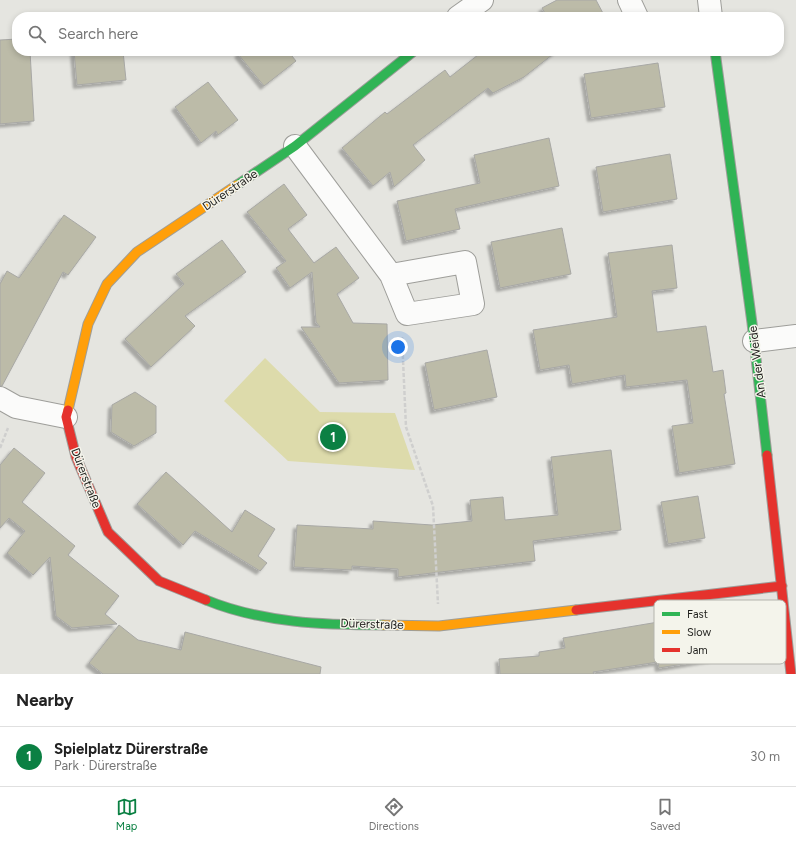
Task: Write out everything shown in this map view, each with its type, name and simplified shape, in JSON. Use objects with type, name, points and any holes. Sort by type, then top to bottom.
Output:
[{"type":"street","points":[[465,12],[482,0]]},
{"type":"street","points":[[629,0],[635,12]]},
{"type":"street","points":[[709,0],[710,12]]},
{"type":"street","name":"Dürerstraße","points":[[408,56],[295,146],[137,252],[107,284],[88,324],[66,417],[76,457],[108,532],[159,581],[220,606],[269,619],[356,624],[439,626],[654,601]]},
{"type":"street","name":"An der Weide","points":[[716,56],[754,341],[783,600]]},
{"type":"street","points":[[295,146],[391,275],[408,314],[473,304],[465,262],[391,275]]},
{"type":"street","points":[[754,341],[796,336]]},
{"type":"street","points":[[0,398],[16,407],[66,417]]},
{"type":"street","name":"Dürerstraße","points":[[662,600],[782,586]]},
{"type":"street","name":"An der Weide","points":[[786,625],[791,674]]},
{"type":"path","points":[[408,314],[402,338],[406,427],[433,506],[439,626]]},
{"type":"shaded area","points":[[265,358],[320,412],[395,413],[415,470],[288,461],[224,401]]},
{"type":"building","points":[[557,0],[596,0],[602,12],[544,12],[542,8]]},
{"type":"building","points":[[12,39],[12,56],[30,56],[34,121],[0,124],[0,40]]},
{"type":"building","points":[[74,56],[124,56],[126,80],[77,85]]},
{"type":"building","points":[[240,56],[292,56],[296,61],[264,86]]},
{"type":"building","points":[[477,56],[551,56],[524,77],[493,93],[488,88],[413,145],[425,160],[394,187],[390,172],[373,186],[342,148],[385,112],[387,114],[445,70],[450,77]]},
{"type":"building","points":[[658,63],[665,107],[591,118],[584,74]]},
{"type":"building","points":[[208,82],[238,120],[218,135],[216,131],[201,143],[175,107]]},
{"type":"building","points":[[549,138],[559,186],[455,209],[460,229],[406,241],[397,201],[480,183],[474,155]]},
{"type":"building","points":[[670,154],[677,199],[603,212],[596,167]]},
{"type":"building","points":[[284,184],[307,215],[288,229],[314,263],[336,247],[359,278],[337,294],[353,323],[387,324],[388,380],[339,383],[301,327],[320,327],[316,322],[312,272],[290,288],[276,268],[286,261],[247,212]]},
{"type":"building","points":[[64,215],[96,237],[68,275],[63,272],[2,386],[0,386],[0,284],[7,271],[19,278]]},
{"type":"building","points":[[562,228],[571,274],[500,288],[491,242]]},
{"type":"building","points":[[222,240],[246,272],[185,316],[195,326],[151,367],[125,339],[184,284],[176,274]]},
{"type":"building","points":[[672,245],[677,288],[652,291],[657,332],[706,326],[713,372],[723,370],[726,393],[724,394],[735,464],[679,473],[672,426],[693,423],[687,380],[626,387],[625,375],[572,384],[569,365],[540,370],[533,330],[617,317],[608,253]]},
{"type":"building","points":[[487,350],[497,397],[434,410],[425,363]]},
{"type":"building","points":[[135,392],[156,406],[156,433],[134,446],[111,432],[112,405]]},
{"type":"building","points":[[14,448],[45,473],[22,502],[75,546],[68,555],[119,596],[105,614],[117,624],[72,628],[56,616],[50,557],[33,575],[7,553],[25,531],[9,518],[0,528],[0,465]]},
{"type":"building","points":[[611,450],[621,530],[533,541],[535,561],[398,577],[398,569],[352,566],[352,570],[294,567],[297,525],[373,529],[373,521],[432,525],[472,521],[470,500],[503,497],[505,520],[558,515],[551,457]]},
{"type":"building","points":[[166,472],[232,532],[245,510],[275,529],[258,556],[267,563],[260,571],[195,531],[183,545],[137,504]]},
{"type":"building","points":[[698,496],[705,538],[668,544],[661,502]]},
{"type":"building","points":[[654,623],[654,663],[593,672],[594,674],[500,674],[499,659],[539,656],[539,652],[565,648],[563,638]]},
{"type":"building","points":[[119,625],[138,640],[181,650],[185,632],[321,667],[320,674],[103,674],[89,663]]},
{"type":"building","points":[[658,664],[683,664],[659,668]]},
{"type":"traffic: fast","points":[[237,185],[295,146],[408,56]]},
{"type":"traffic: fast","points":[[716,56],[752,323],[767,455]]},
{"type":"traffic: fast","points":[[206,600],[227,608],[271,618],[316,623],[383,625]]},
{"type":"traffic: slow","points":[[68,410],[88,324],[107,284],[137,252],[237,185]]},
{"type":"traffic: slow","points":[[383,625],[439,626],[576,610]]},
{"type":"traffic: jam","points":[[68,410],[66,417],[76,457],[108,532],[159,581],[206,600]]},
{"type":"traffic: jam","points":[[767,455],[783,600]]},
{"type":"traffic: jam","points":[[662,600],[782,586]]},
{"type":"traffic: jam","points":[[576,610],[654,601]]},
{"type":"traffic: jam","points":[[786,628],[791,674]]},
{"type":"place","name":"Spielplatz Dürerstraße","points":[[333,437]]}]
